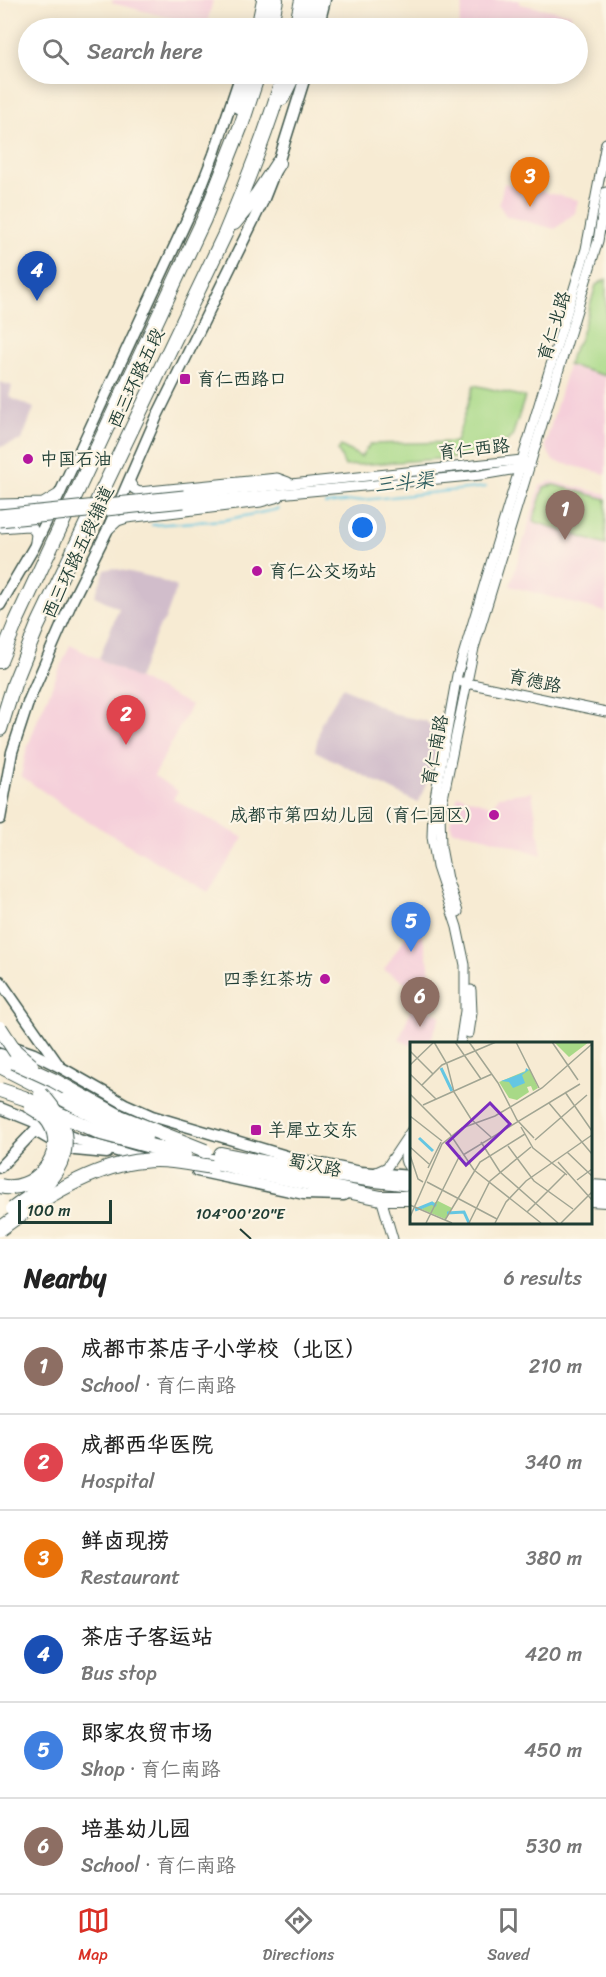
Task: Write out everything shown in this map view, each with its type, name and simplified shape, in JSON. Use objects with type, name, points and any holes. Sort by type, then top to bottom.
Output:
[{"type":"highway","points":[[259,18],[262,0]]},
{"type":"highway","points":[[272,18],[276,0]]},
{"type":"highway","points":[[302,18],[313,0]]},
{"type":"highway","points":[[310,18],[313,0]]},
{"type":"highway","points":[[204,219],[245,84]]},
{"type":"highway","name":"西三环路五段","points":[[0,661],[204,219],[255,84]]},
{"type":"highway","name":"西三环路五段","points":[[0,729],[14,684],[37,627],[225,234],[271,118],[281,84]]},
{"type":"highway","points":[[271,118],[290,84]]},
{"type":"highway","points":[[225,234],[257,195],[278,163]]},
{"type":"highway","points":[[0,638],[11,617],[30,593]]},
{"type":"highway","points":[[0,1028],[23,1059],[53,1080]]},
{"type":"highway","points":[[0,1056],[53,1080],[120,1117],[212,1158]]},
{"type":"highway","points":[[4,1068],[83,1111],[124,1129],[212,1158]]},
{"type":"highway","points":[[0,1220],[42,1187],[56,1171],[66,1142],[62,1122],[50,1103],[4,1068]]},
{"type":"highway","points":[[0,1090],[24,1098],[101,1133],[152,1147],[212,1158]]},
{"type":"highway","points":[[0,1090],[39,1112],[50,1123],[54,1138],[54,1152],[49,1165],[39,1176],[25,1186],[8,1188],[0,1186]]},
{"type":"highway","points":[[0,1229],[57,1191],[123,1164],[212,1158]]},
{"type":"highway","name":"蜀汉路","points":[[212,1158],[246,1170],[375,1196],[410,1198]]},
{"type":"highway","name":"蜀汉路","points":[[212,1158],[410,1184]]},
{"type":"highway","points":[[591,1187],[606,1188]]},
{"type":"highway","points":[[591,1199],[606,1200]]},
{"type":"main road","points":[[256,18],[262,0]]},
{"type":"main road","points":[[313,0],[316,18]]},
{"type":"main road","points":[[0,605],[34,547],[196,200],[238,84]]},
{"type":"main road","name":"西三环路五段辅道","points":[[0,819],[12,752],[29,700],[157,416],[263,201],[278,163],[303,84]]},
{"type":"main road","points":[[0,981],[60,1067]]},
{"type":"main road","points":[[0,1042],[34,1054],[152,1116],[293,1158],[374,1173],[410,1176]]},
{"type":"main road","points":[[79,1140],[73,1120],[76,1110],[89,1094],[101,1091]]},
{"type":"main road","points":[[0,1108],[37,1128],[59,1145],[75,1150],[123,1154]]},
{"type":"main road","points":[[37,1128],[123,1154],[304,1194],[375,1196]]},
{"type":"main road","points":[[0,1167],[37,1128]]},
{"type":"street","points":[[524,465],[586,249],[606,143]]},
{"type":"street","name":"育仁北路","points":[[524,465],[598,241],[606,192]]},
{"type":"street","name":"育仁西路","points":[[184,499],[524,465]]},
{"type":"street","name":"育仁南路","points":[[466,1042],[472,1013],[470,966],[463,927],[447,879],[441,847],[440,813],[461,682],[477,637],[524,465]]},
{"type":"street","points":[[129,481],[139,492],[277,478],[293,488]]},
{"type":"street","points":[[107,531],[118,521],[127,518],[261,502],[293,488]]},
{"type":"street","points":[[0,504],[44,504],[60,493]]},
{"type":"street","points":[[0,514],[184,499]]},
{"type":"street","points":[[0,522],[184,499]]},
{"type":"street","points":[[0,528],[32,527],[36,534],[34,547]]},
{"type":"street","points":[[460,1042],[465,1011],[465,965],[458,927],[437,867],[432,837],[433,808],[461,682]]},
{"type":"street","name":"育德路","points":[[461,682],[606,712]]},
{"type":"street","points":[[374,1173],[387,1167],[410,1132]]},
{"type":"street","points":[[410,1144],[404,1155],[404,1161],[410,1168]]},
{"type":"street","points":[[375,1196],[393,1239]]},
{"type":"shaded area","points":[[113,0],[213,0],[208,18],[171,18],[112,3]]},
{"type":"shaded area","points":[[468,0],[519,0],[519,4],[571,14],[571,18],[460,18],[463,4]]},
{"type":"shaded area","points":[[504,183],[578,200],[575,213],[555,229],[506,216],[499,205]]},
{"type":"shaded area","points":[[568,366],[606,376],[606,474],[553,461],[545,446]]},
{"type":"shaded area","points":[[0,382],[12,386],[9,397],[34,408],[22,440],[0,447]]},
{"type":"shaded area","points":[[551,481],[606,494],[606,612],[510,586],[540,486]]},
{"type":"shaded area","points":[[112,568],[152,577],[177,587],[165,620],[159,627],[138,679],[99,659],[119,608],[95,596],[105,570]]},
{"type":"shaded area","points":[[70,645],[191,705],[154,776],[178,791],[173,799],[244,838],[208,892],[73,812],[21,776],[26,752],[37,721]]},
{"type":"shaded area","points":[[343,687],[396,715],[426,721],[444,741],[418,803],[315,751],[321,723]]},
{"type":"shaded area","name":"成都市第四幼儿园（育仁园区）","points":[[532,792],[542,855],[471,833],[453,831],[450,824],[458,795],[493,806],[499,796]]},
{"type":"shaded area","points":[[415,922],[423,939],[429,965],[431,991],[405,982],[384,970]]},
{"type":"shaded area","points":[[413,1004],[441,1015],[430,1042],[410,1042],[410,1045],[399,1040]]},
{"type":"green space","points":[[606,279],[606,376],[568,365],[571,354],[580,339],[596,285]]},
{"type":"green space","points":[[474,385],[525,397],[512,437],[490,455],[345,466],[338,450],[341,446],[361,457],[370,444],[456,442]]},
{"type":"green space","points":[[554,485],[606,499],[605,545],[533,521],[544,487]]},
{"type":"waterway","name":"三斗渠","points":[[325,504],[486,487]]},
{"type":"waterway","name":"三斗渠","points":[[152,525],[224,520],[279,509]]},
{"type":"place","name":"鲜卤现捞","points":[[530,207]]},
{"type":"place","name":"茶店子客运站","points":[[37,301]]},
{"type":"place","name":"育仁西路口","points":[[185,379]]},
{"type":"place","name":"中国石油","points":[[28,459]]},
{"type":"place","name":"成都市茶店子小学校（北区）","points":[[565,540]]},
{"type":"place","name":"育仁公交场站","points":[[257,571]]},
{"type":"place","name":"成都西华医院","points":[[126,745]]},
{"type":"place","name":"成都市第四幼儿园（育仁园区）","points":[[494,815]]},
{"type":"place","name":"郎家农贸市场","points":[[411,952]]},
{"type":"place","name":"四季红茶坊","points":[[325,979]]},
{"type":"place","name":"培基幼儿园","points":[[420,1027]]},
{"type":"place","name":"羊犀立交东","points":[[256,1130]]}]
